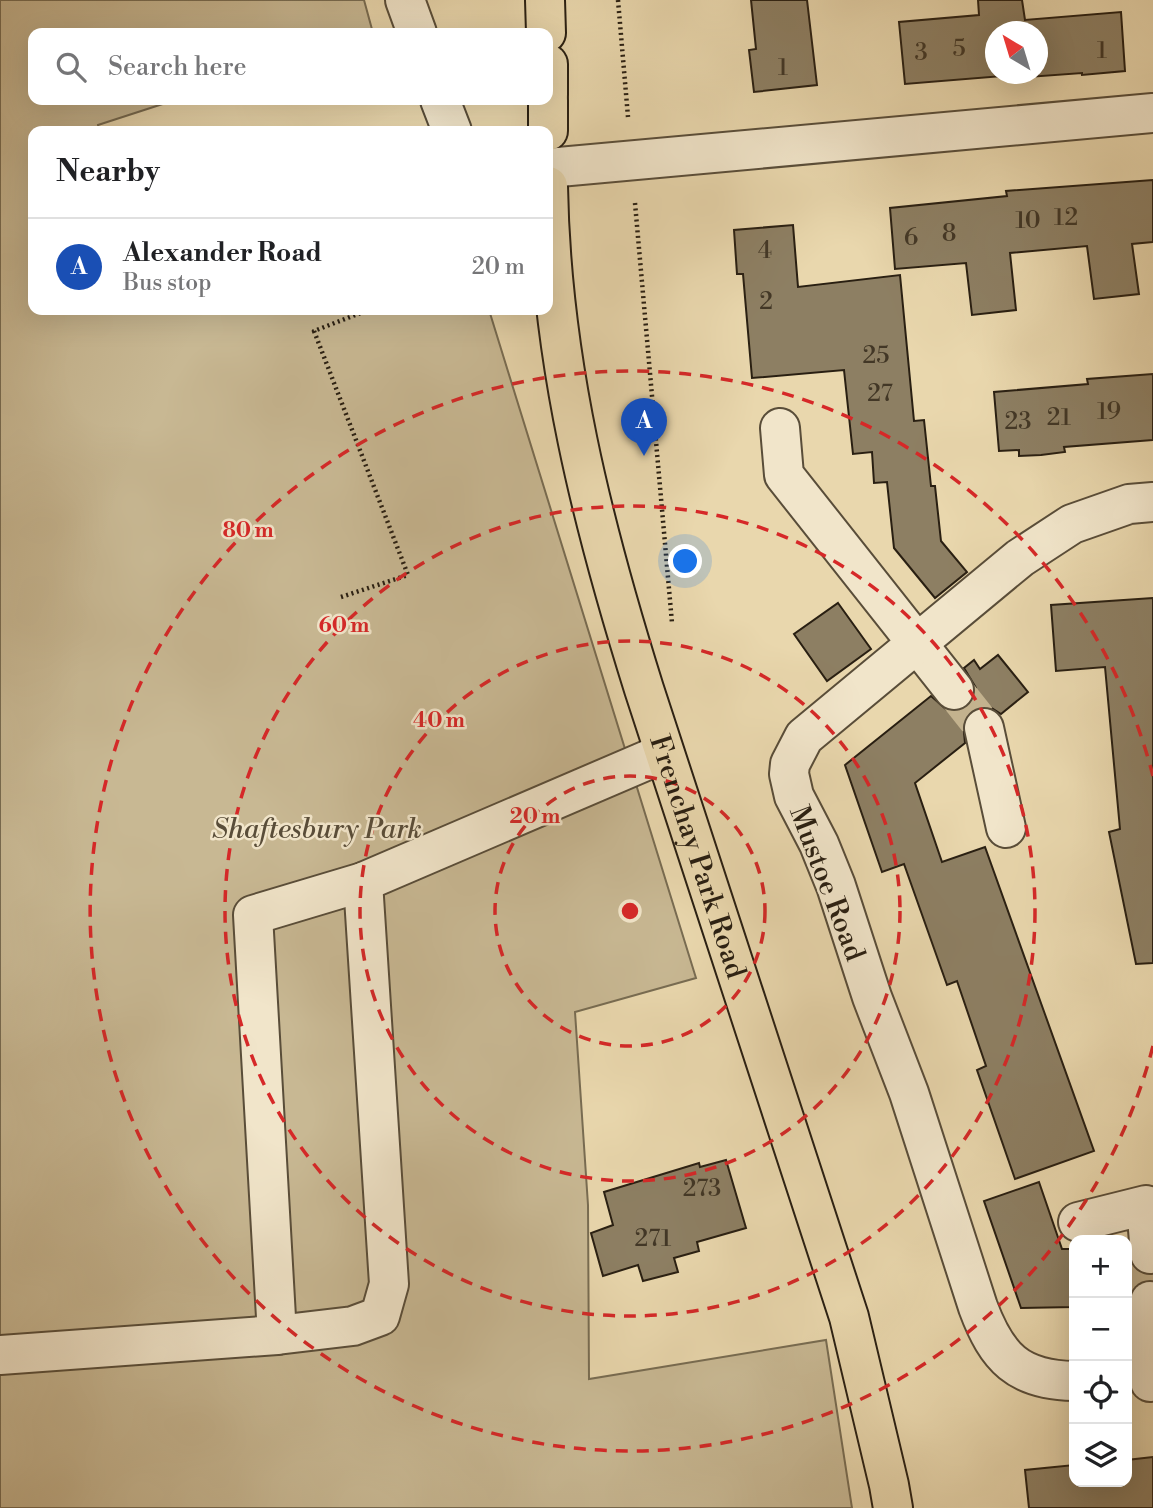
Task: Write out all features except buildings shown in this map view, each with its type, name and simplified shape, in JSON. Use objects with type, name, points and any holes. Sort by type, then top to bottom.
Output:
[{"type":"main road","points":[[545,0],[546,28]]},
{"type":"main road","points":[[548,105],[548,126]]},
{"type":"main road","name":"Frenchay Park Road","points":[[553,266],[558,335],[578,447],[617,603],[849,1317],[889,1485],[892,1508]]},
{"type":"street","points":[[405,0],[415,28]]},
{"type":"street","points":[[442,105],[450,126]]},
{"type":"street","points":[[553,168],[1153,113]]},
{"type":"street","points":[[780,428],[784,475],[954,690]]},
{"type":"street","name":"Mustoe Road","points":[[1069,1381],[1043,1379],[1029,1374],[998,1350],[992,1341],[978,1307],[909,1093],[872,997],[835,886],[819,844],[800,810],[789,774],[790,764],[804,737],[1020,558],[1072,524],[1129,504],[1153,502]]},
{"type":"street","points":[[984,728],[1006,828]]},
{"type":"street","points":[[277,1335],[253,915],[363,882],[664,753]]},
{"type":"street","points":[[0,1355],[277,1335],[353,1326],[380,1316],[389,1284],[363,882]]},
{"type":"street","points":[[1078,1222],[1146,1205],[1150,1254]]},
{"type":"street","points":[[1143,1382],[1150,1301]]},
{"type":"path","points":[[618,0],[673,636]]},
{"type":"path","points":[[341,597],[408,575],[314,331],[355,315]]},
{"type":"green space","name":"Shaftesbury Park","points":[[0,0],[364,0],[372,28],[28,28],[28,105],[160,105],[98,126],[28,126],[28,315],[491,315],[696,978],[575,1012],[588,1205],[589,1379],[826,1340],[852,1508],[0,1508]]},
{"type":"tunnel","points":[[954,690],[984,728]]},
{"type":"tunnel","points":[[1150,1254],[1150,1301]]},
{"type":"place","name":"Alexander Road","points":[[644,456]]}]
